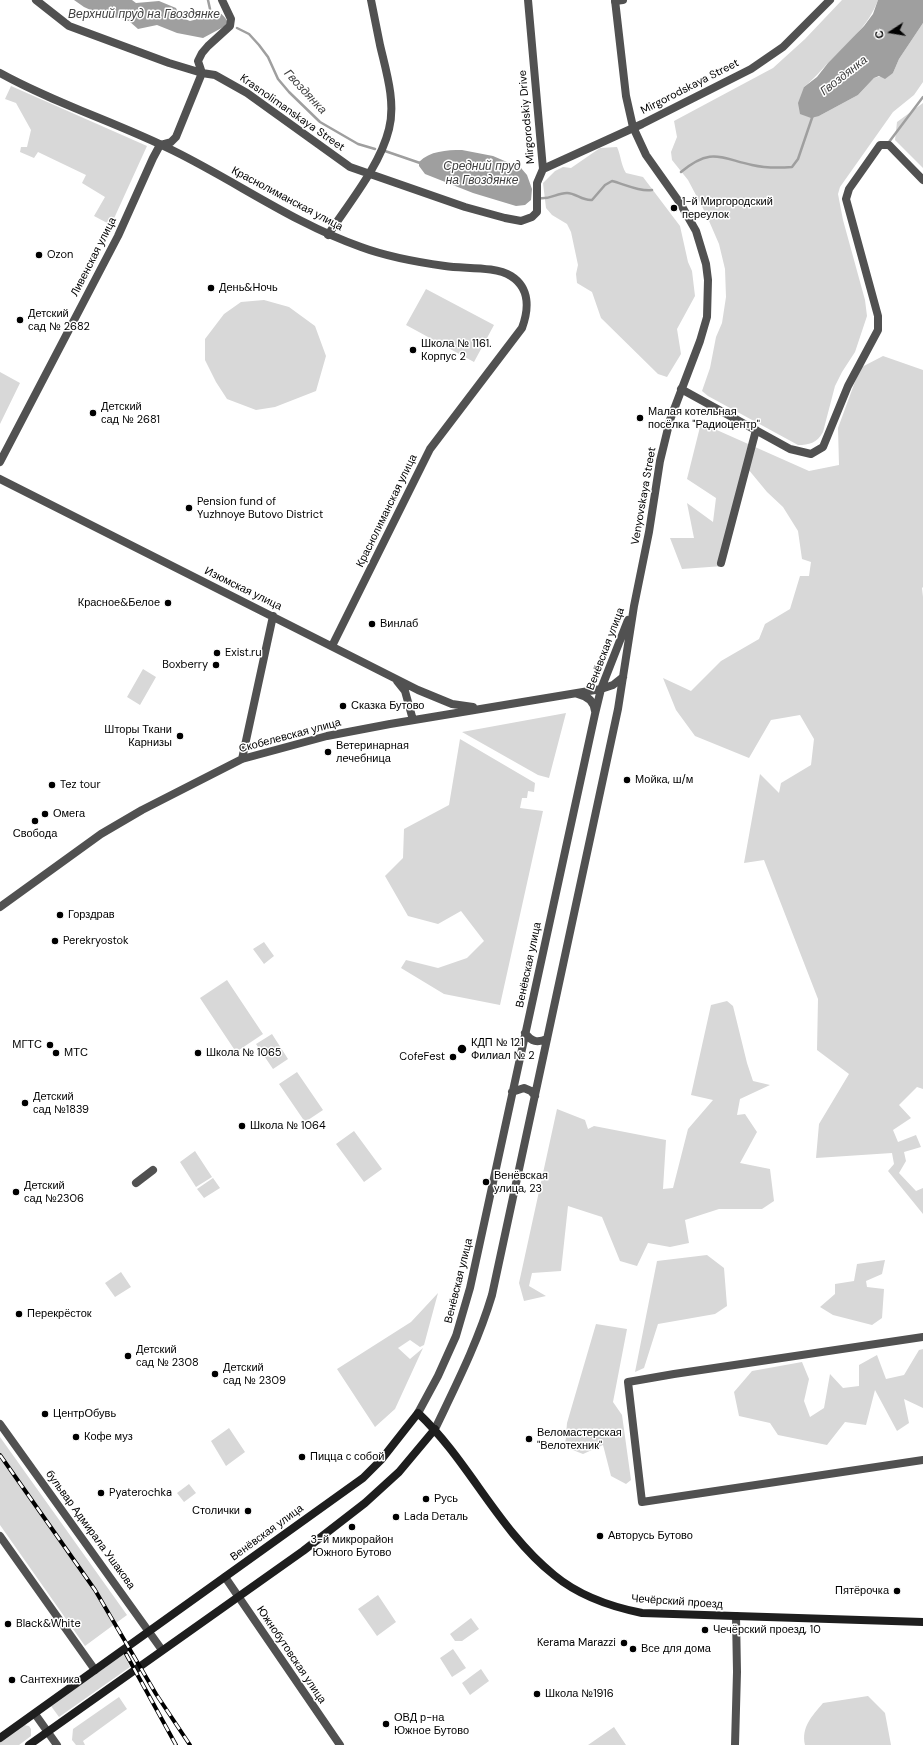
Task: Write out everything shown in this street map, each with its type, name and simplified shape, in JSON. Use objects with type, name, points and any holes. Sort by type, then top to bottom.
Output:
[{"type":"main road","name":"Чечёрский проезд","points":[[418,1413],[434,1429],[512,1532],[528,1550],[554,1576],[594,1598],[623,1609],[650,1613],[923,1622]]},
{"type":"main road","name":"Венёвская улица","points":[[0,1738],[363,1478],[381,1460],[418,1413]]},
{"type":"main road","name":"Венёвская улица","points":[[29,1745],[303,1551],[365,1503],[399,1472],[434,1429]]},
{"type":"street","name":"Krasnolimanskaya Street","points":[[36,0],[69,26],[202,73],[215,75],[247,93],[350,167],[465,207],[521,221]]},
{"type":"street","points":[[160,145],[171,142],[176,137],[202,73],[198,61],[202,53],[230,26],[231,19],[222,0]]},
{"type":"street","points":[[328,234],[369,174],[384,145],[390,129],[391,112],[389,80],[371,0]]},
{"type":"street","name":"Mirgorodskiy Drive","points":[[521,221],[532,217],[537,212],[538,184],[543,169],[528,0]]},
{"type":"street","name":"Venyovskaya Street","points":[[618,0],[626,96],[633,128],[646,155],[690,218],[696,231],[706,264],[708,280],[707,317],[700,341],[670,420],[660,461],[649,532],[634,606]]},
{"type":"street","name":"Mirgorodskaya Street","points":[[543,169],[633,128],[751,69],[783,47],[830,0]]},
{"type":"street","name":"Краснолиманская улица","points":[[0,73],[31,89],[160,145],[328,234],[387,256],[446,266],[502,271],[519,282],[527,298],[527,316],[522,328],[430,449],[332,646]]},
{"type":"street","name":"Ливенская улица","points":[[0,462],[118,236],[160,145]]},
{"type":"street","points":[[682,390],[790,449],[811,454],[823,447],[848,386],[878,330],[878,316],[846,199],[848,189],[880,145],[888,145],[923,180]]},
{"type":"street","points":[[721,563],[756,430]]},
{"type":"street","name":"Изюмская улица","points":[[0,479],[418,690],[452,704],[479,709]]},
{"type":"street","name":"Венёвская улица","points":[[434,1429],[470,1356],[485,1318],[492,1295],[618,709],[634,606]]},
{"type":"street","name":"Венёвская улица","points":[[418,1413],[438,1376],[456,1336],[470,1288],[601,689],[634,606]]},
{"type":"street","points":[[242,759],[273,616]]},
{"type":"street","name":"Скобелевская улица","points":[[0,907],[100,834],[142,810],[242,759],[328,736],[413,720],[601,689],[613,685],[623,677]]},
{"type":"street","points":[[395,678],[405,691],[413,720]]},
{"type":"street","points":[[601,689],[610,690],[617,697],[618,709]]},
{"type":"street","points":[[573,693],[581,694],[589,698],[594,706],[595,714]]},
{"type":"street","points":[[525,1033],[533,1041],[537,1042],[547,1039]]},
{"type":"street","points":[[512,1092],[524,1088],[532,1091],[535,1096]]},
{"type":"street","points":[[136,1183],[154,1170]]},
{"type":"street","points":[[923,1338],[628,1382],[642,1502],[923,1460]]},
{"type":"street","name":"бульвар Адмирала Ушакова","points":[[0,1424],[162,1650]]},
{"type":"street","points":[[0,1536],[95,1670]]},
{"type":"street","name":"Южнобутовская улица","points":[[225,1577],[340,1745]]},
{"type":"street","points":[[735,1745],[737,1672],[736,1616]]},
{"type":"street","points":[[35,1714],[56,1745]]},
{"type":"shaded area","points":[[842,0],[878,0],[874,9],[858,33],[804,87],[819,116],[858,95],[874,78],[893,73],[899,59],[923,23],[923,82],[914,95],[893,112],[840,187],[838,194],[843,220],[865,300],[867,316],[855,352],[835,386],[821,436],[812,443],[798,445],[708,396],[702,391],[710,368],[716,337],[722,323],[726,297],[725,269],[719,244],[706,214],[688,180],[672,160],[671,152],[677,137],[674,121],[773,68],[805,39]]},
{"type":"shaded area","points":[[11,86],[147,146],[111,225],[94,216],[105,197],[82,183],[86,175],[38,152],[34,158],[20,152],[21,147],[27,147],[31,130],[16,103],[5,99]]},
{"type":"shaded area","points":[[923,103],[923,168],[895,140],[897,122]]},
{"type":"shaded area","points":[[617,147],[626,173],[643,177],[680,226],[688,262],[692,271],[695,296],[677,329],[681,354],[667,377],[658,374],[601,318],[592,292],[577,283],[576,274],[578,265],[571,232],[567,224],[552,215],[546,208],[543,183],[555,171],[563,167],[571,168],[600,148]]},
{"type":"shaded area","points":[[426,289],[494,325],[474,362],[406,325]]},
{"type":"shaded area","points":[[264,300],[289,307],[315,326],[326,356],[316,391],[275,407],[256,410],[227,399],[216,382],[205,360],[205,339],[224,314],[241,302]]},
{"type":"shaded area","points":[[883,356],[923,370],[923,1089],[917,1087],[899,1105],[911,1118],[893,1130],[898,1142],[916,1135],[921,1147],[904,1152],[906,1161],[899,1173],[916,1191],[923,1188],[923,1214],[888,1171],[894,1164],[892,1153],[816,1158],[819,1124],[849,1074],[817,1050],[818,999],[764,860],[744,863],[760,774],[779,793],[781,783],[811,765],[814,739],[800,715],[771,720],[749,758],[695,736],[676,710],[663,678],[691,691],[721,661],[759,639],[765,624],[790,609],[800,576],[809,576],[811,562],[802,559],[798,531],[783,507],[767,492],[748,469],[723,566],[682,569],[670,538],[694,538],[687,503],[713,522],[716,498],[687,479],[701,423],[809,471],[839,465],[838,428],[860,368]]},
{"type":"shaded area","points":[[0,372],[20,383],[0,424]]},
{"type":"shaded area","points":[[143,669],[156,677],[140,705],[127,697]]},
{"type":"shaded area","points":[[566,713],[549,778],[538,775],[462,732]]},
{"type":"shaded area","points":[[460,739],[535,783],[534,792],[528,791],[527,798],[522,798],[520,808],[543,811],[500,1005],[444,994],[401,968],[406,960],[438,968],[467,958],[484,941],[461,911],[438,924],[408,916],[385,876],[403,858],[404,829],[449,805]]},
{"type":"shaded area","points":[[264,942],[274,956],[264,964],[253,949]]},
{"type":"shaded area","points":[[227,980],[263,1034],[236,1052],[200,998]]},
{"type":"shaded area","points":[[727,1001],[733,1006],[753,1081],[770,1085],[740,1099],[737,1115],[745,1114],[757,1132],[740,1163],[770,1169],[774,1201],[762,1209],[719,1209],[685,1220],[689,1243],[670,1247],[648,1243],[637,1266],[620,1261],[602,1217],[568,1206],[561,1271],[532,1273],[529,1286],[546,1296],[524,1301],[519,1283],[557,1109],[585,1120],[588,1129],[594,1126],[666,1140],[663,1189],[673,1188],[688,1129],[713,1100],[691,1095],[711,1005]]},
{"type":"shaded area","points":[[272,1034],[288,1059],[273,1069],[256,1044]]},
{"type":"shaded area","points":[[297,1072],[323,1110],[305,1122],[279,1084]]},
{"type":"shaded area","points":[[354,1131],[382,1169],[364,1182],[336,1144]]},
{"type":"shaded area","points":[[195,1151],[212,1177],[196,1187],[180,1162]]},
{"type":"shaded area","points":[[213,1178],[220,1188],[204,1198],[197,1189]]},
{"type":"shaded area","points":[[707,1255],[724,1268],[727,1306],[715,1314],[658,1324],[644,1368],[635,1372],[657,1261]]},
{"type":"shaded area","points":[[885,1260],[882,1274],[866,1281],[867,1287],[884,1289],[882,1318],[872,1325],[833,1315],[820,1307],[835,1294],[835,1284],[854,1281],[857,1264]]},
{"type":"shaded area","points":[[121,1272],[131,1287],[115,1297],[105,1283]]},
{"type":"shaded area","points":[[438,1293],[424,1345],[420,1347],[410,1340],[398,1348],[410,1359],[423,1348],[395,1409],[375,1427],[337,1369],[411,1322]]},
{"type":"shaded area","points":[[596,1324],[627,1329],[613,1402],[622,1415],[631,1480],[626,1484],[611,1476],[603,1445],[583,1454],[565,1447],[567,1423]]},
{"type":"shaded area","points":[[923,1349],[923,1408],[904,1399],[909,1423],[897,1431],[875,1390],[866,1425],[845,1422],[827,1445],[778,1435],[770,1423],[739,1416],[734,1392],[752,1371],[802,1362],[809,1379],[804,1401],[810,1417],[824,1408],[830,1374],[843,1388],[859,1386],[859,1365],[877,1355],[886,1379],[904,1375],[919,1350]]},
{"type":"shaded area","points":[[229,1428],[245,1452],[226,1466],[211,1441]]},
{"type":"shaded area","points":[[0,1437],[127,1615],[85,1646],[0,1525]]},
{"type":"shaded area","points":[[189,1484],[196,1493],[184,1502],[177,1493]]},
{"type":"shaded area","points":[[378,1595],[396,1622],[377,1636],[358,1609]]},
{"type":"shaded area","points":[[471,1618],[479,1629],[462,1641],[455,1641],[450,1634]]},
{"type":"shaded area","points":[[453,1649],[466,1668],[452,1677],[440,1658]]},
{"type":"shaded area","points":[[124,1654],[130,1667],[59,1717],[51,1706]]},
{"type":"shaded area","points":[[481,1669],[489,1681],[470,1695],[462,1683]]},
{"type":"shaded area","points":[[868,1696],[885,1713],[891,1745],[805,1745],[804,1739],[808,1722],[823,1703]]},
{"type":"shaded area","points":[[119,1697],[127,1709],[83,1741],[85,1745],[76,1745],[72,1740],[73,1729]]},
{"type":"shaded area","points":[[24,1725],[29,1726],[31,1729],[31,1736],[19,1745],[0,1745],[0,1742]]},
{"type":"shaded area","points":[[614,1727],[626,1745],[588,1745]]},
{"type":"water","name":"Верхний пруд на Гвоздянке","points":[[74,0],[132,0],[136,3],[159,1],[176,8],[180,17],[190,21],[216,11],[224,17],[229,24],[203,38],[177,33],[157,25],[138,29],[129,21],[95,12]]},
{"type":"water","points":[[878,0],[923,0],[923,23],[899,59],[893,73],[885,79],[879,76],[874,78],[858,95],[819,116],[811,118],[800,114],[798,103],[804,87],[817,77],[828,63],[864,26],[873,14]]},
{"type":"water","name":"Средний пруд на Гвоздянке","points":[[462,150],[493,156],[521,168],[527,175],[532,189],[531,200],[525,205],[516,206],[473,193],[425,174],[419,166],[419,162],[423,158],[433,153]]},
{"type":"waterway","points":[[208,0],[210,9]]},
{"type":"waterway","name":"Гвоздянка","points":[[237,28],[249,34],[259,45],[268,57],[278,79],[289,92],[320,122],[358,144],[375,149]]},
{"type":"waterway","points":[[889,142],[923,97]]},
{"type":"waterway","name":"Гвоздянка","points":[[681,172],[700,159],[716,156],[762,167],[792,167],[798,159],[813,115]]},
{"type":"waterway","name":"Гвоздянка","points":[[385,151],[420,163]]},
{"type":"waterway","name":"Гвоздянка","points":[[538,198],[546,198],[567,193],[592,200],[605,185],[612,181],[637,189],[652,190]]},
{"type":"railway","points":[[0,1455],[95,1590],[156,1694],[190,1745]]},
{"type":"railway","points":[[126,1654],[176,1745]]},
{"type":"place","name":"1-й Миргородский переулок","points":[[674,208]]},
{"type":"place","name":"Ozon","points":[[39,255]]},
{"type":"place","name":"День&Ночь","points":[[211,288]]},
{"type":"place","name":"Детский сад № 2682","points":[[20,320]]},
{"type":"place","name":"Школа № 1161. Корпус 2","points":[[413,350]]},
{"type":"place","name":"Детский сад № 2681","points":[[93,413]]},
{"type":"place","name":"Малая котельная посёлка \"Радиоцентр\"","points":[[640,418]]},
{"type":"place","name":"Pension fund of Yuzhnoye Butovo District","points":[[189,508]]},
{"type":"place","name":"Красное&Белое","points":[[168,603]]},
{"type":"place","name":"Винлаб","points":[[372,624]]},
{"type":"place","name":"Exist.ru","points":[[217,653]]},
{"type":"place","name":"Boxberry","points":[[216,665]]},
{"type":"place","name":"Сказка Бутово","points":[[343,706]]},
{"type":"place","name":"Шторы Ткани Карнизы","points":[[180,736]]},
{"type":"place","name":"Ветеринарная лечебница","points":[[328,752]]},
{"type":"place","name":"Мойка, ш/м","points":[[627,780]]},
{"type":"place","name":"Tez tour","points":[[52,785]]},
{"type":"place","name":"Омега","points":[[45,814]]},
{"type":"place","name":"Свобода","points":[[35,821]]},
{"type":"place","name":"Горздрав","points":[[60,915]]},
{"type":"place","name":"Perekryostok","points":[[55,941]]},
{"type":"place","name":"МГТС","points":[[50,1045]]},
{"type":"place","name":"КДП № 121 Филиал № 2","points":[[462,1049]]},
{"type":"place","name":"МТС","points":[[56,1053]]},
{"type":"place","name":"Школа № 1065","points":[[198,1053]]},
{"type":"place","name":"CofeFest","points":[[453,1057]]},
{"type":"place","name":"Детский сад №1839","points":[[25,1103]]},
{"type":"place","name":"Школа № 1064","points":[[242,1126]]},
{"type":"place","name":"Венёвская улица, 23","points":[[486,1182]]},
{"type":"place","name":"Детский сад №2306","points":[[16,1192]]},
{"type":"place","name":"Перекрёсток","points":[[19,1314]]},
{"type":"place","name":"Детский сад № 2308","points":[[128,1356]]},
{"type":"place","name":"Детский сад № 2309","points":[[215,1374]]},
{"type":"place","name":"ЦентрОбувь","points":[[45,1414]]},
{"type":"place","name":"Кофе муз","points":[[76,1437]]},
{"type":"place","name":"Веломастерская \"Велотехник\"","points":[[529,1439]]},
{"type":"place","name":"Пицца с собой","points":[[302,1457]]},
{"type":"place","name":"Pyaterochka","points":[[101,1493]]},
{"type":"place","name":"Русь","points":[[426,1499]]},
{"type":"place","name":"Столички","points":[[248,1511]]},
{"type":"place","name":"Lada Dеталь","points":[[396,1517]]},
{"type":"place","name":"3-й микрорайон Южного Бутово","points":[[352,1527]]},
{"type":"place","name":"Авторусь Бутово","points":[[600,1536]]},
{"type":"place","name":"Пятёрочка","points":[[897,1591]]},
{"type":"place","name":"Black&White","points":[[8,1624]]},
{"type":"place","name":"Чечёрский проезд, 10","points":[[705,1630]]},
{"type":"place","name":"Kerama Marazzi","points":[[624,1643]]},
{"type":"place","name":"Все для дома","points":[[633,1649]]},
{"type":"place","name":"Сантехника","points":[[12,1680]]},
{"type":"place","name":"Школа №1916","points":[[537,1694]]},
{"type":"place","name":"ОВД р-на Южное Бутово","points":[[386,1724]]}]
